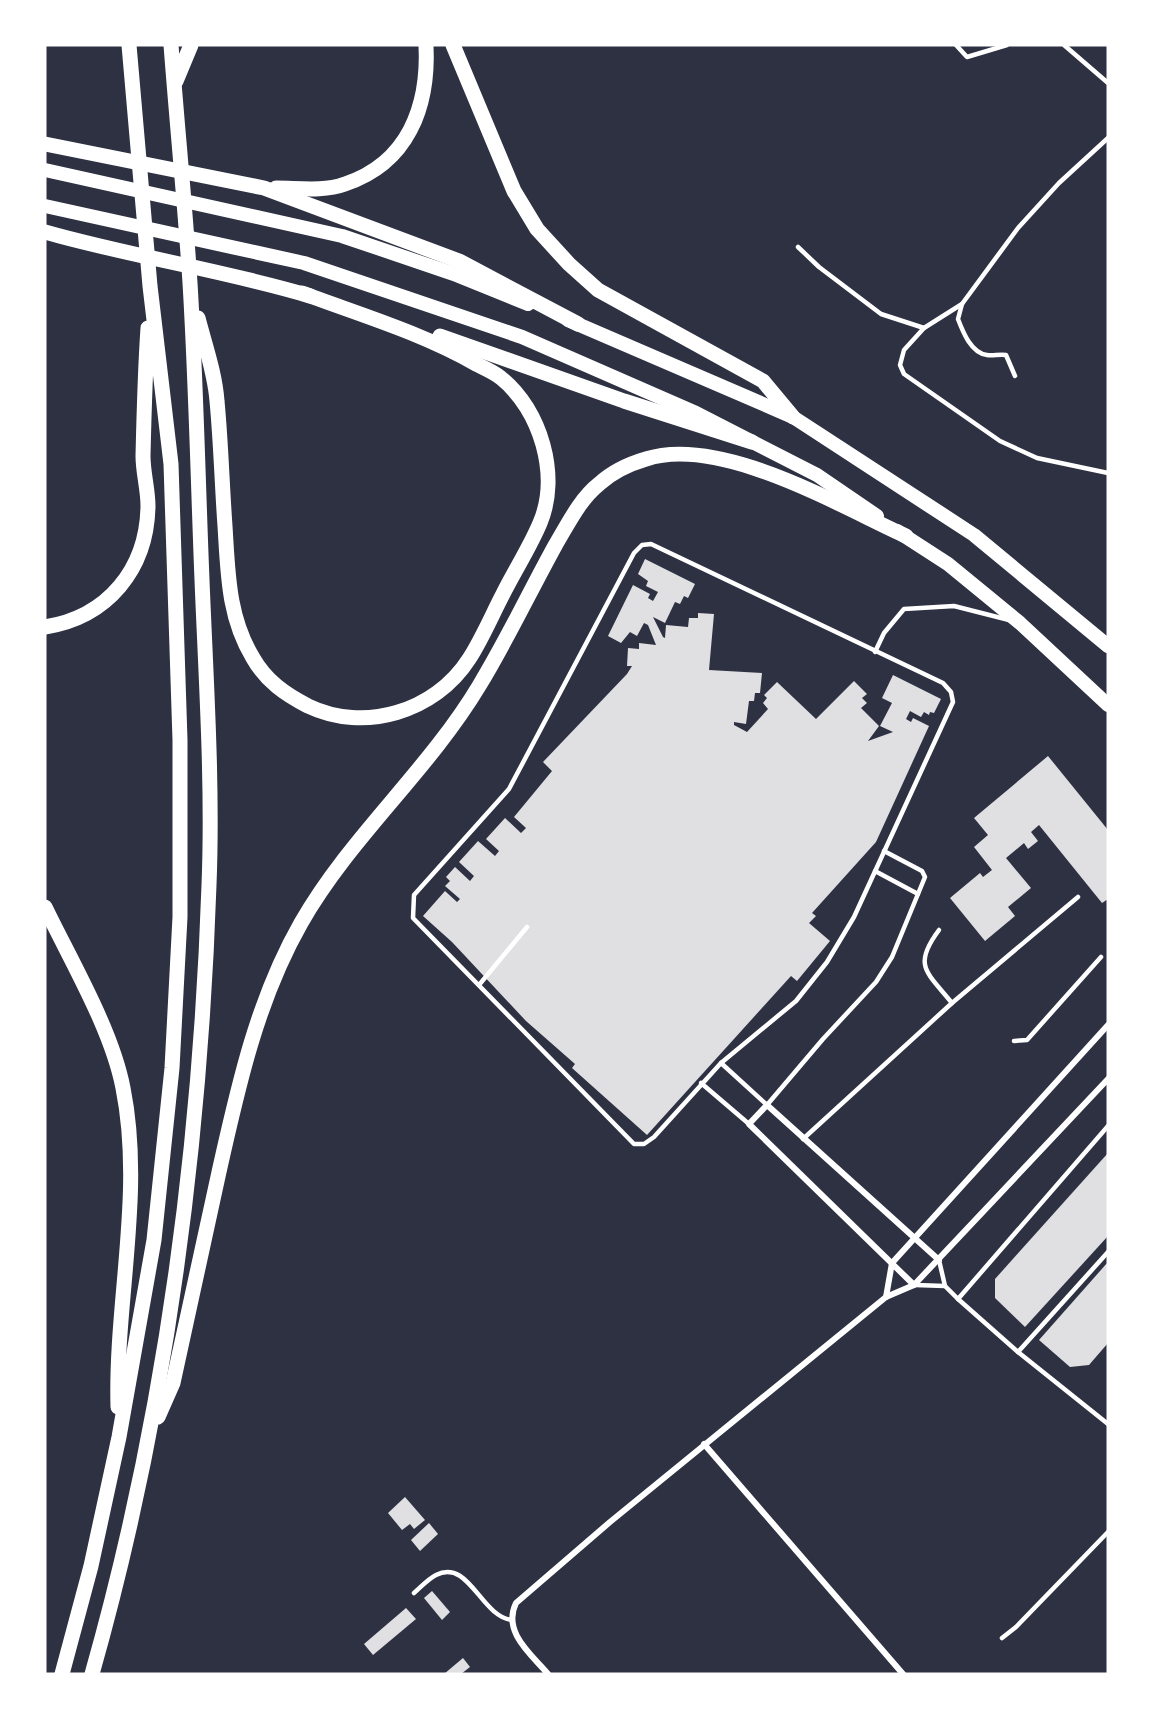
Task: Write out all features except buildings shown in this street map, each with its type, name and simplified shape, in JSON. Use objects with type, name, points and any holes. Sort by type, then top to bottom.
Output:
[{"type":"highway","points":[[62,1674],[91,1566],[119,1437],[154,1240],[172,1068],[180,917],[180,740],[171,464],[150,286],[129,45]]},
{"type":"highway","points":[[92,1674],[146,1444],[173,1305],[189,1182],[203,1016],[210,880],[207,714],[190,283],[171,45]]},
{"type":"highway","points":[[174,85],[190,45]]},
{"type":"highway","points":[[264,188],[320,189],[344,185],[369,173],[392,157],[409,133],[423,101],[427,71],[426,45]]},
{"type":"highway","points":[[453,45],[514,191],[537,229],[569,264],[598,290],[763,381],[793,417]]},
{"type":"highway","points":[[45,144],[264,188],[459,261],[578,324]]},
{"type":"highway","points":[[45,232],[93,246],[251,279],[302,293],[466,344],[624,401],[752,442]]},
{"type":"highway","points":[[45,243],[93,246]]},
{"type":"highway","points":[[190,283],[217,397],[231,606],[239,635],[255,662],[272,684],[291,697],[316,710],[344,718],[378,717],[405,711],[430,697],[451,681],[468,660],[541,521],[548,485],[545,451],[536,424],[520,398],[501,378],[444,346],[302,293]]},
{"type":"highway","points":[[45,627],[84,615],[104,601],[135,567],[144,540],[148,505],[143,463],[144,400],[150,286]]},
{"type":"highway","points":[[146,1444],[173,1383],[237,1094],[253,1037],[281,962],[322,889],[457,721],[492,664],[571,519],[590,493],[606,478],[627,466],[649,458],[690,453],[714,456],[771,475],[906,536]]},
{"type":"highway","points":[[45,908],[86,991],[115,1060],[123,1086],[128,1119],[129,1211],[117,1375],[119,1437]]},
{"type":"main road","points":[[45,170],[342,236],[454,274],[578,324],[793,417],[974,535],[1108,646]]},
{"type":"main road","points":[[45,206],[304,263],[364,282],[522,337],[696,413],[817,476],[948,564],[1020,623],[1108,705]]},
{"type":"street","points":[[886,1297],[892,1263],[1108,1025]]},
{"type":"street","points":[[548,1674],[514,1634],[512,1620],[516,1604],[704,1444],[886,1297],[914,1285],[1108,1079]]},
{"type":"street","points":[[914,1285],[749,1124],[767,1105],[939,1260]]},
{"type":"street","points":[[704,1444],[903,1674]]},
{"type":"lane","points":[[956,45],[967,57],[980,56],[1007,45]]},
{"type":"lane","points":[[1064,45],[1108,83]]},
{"type":"lane","points":[[1108,138],[1059,183],[1018,228],[962,304],[924,328],[904,350],[900,365],[904,374],[1000,441],[1037,458],[1108,473]]},
{"type":"lane","points":[[798,247],[819,267],[880,314],[924,328]]},
{"type":"lane","points":[[962,304],[958,319],[977,352],[988,356],[1006,355],[1015,376]]},
{"type":"lane","points":[[651,544],[943,683],[951,692],[953,702],[884,851],[854,917],[827,962],[796,1001],[721,1063],[654,1137],[644,1144],[634,1144],[413,918],[414,895],[509,789],[639,547],[651,544]]},
{"type":"lane","points":[[874,652],[884,633],[904,609],[954,606],[1020,623]]},
{"type":"lane","points":[[721,1063],[767,1105],[823,1039],[876,982],[891,957],[925,877],[924,873],[884,851]]},
{"type":"lane","points":[[875,871],[918,894]]},
{"type":"lane","points":[[803,1138],[952,1003],[1078,897]]},
{"type":"lane","points":[[479,985],[527,927]]},
{"type":"lane","points":[[939,930],[927,947],[924,962],[927,972],[952,1003]]},
{"type":"lane","points":[[1014,1041],[1027,1040],[1101,957]]},
{"type":"lane","points":[[701,1083],[749,1124]]},
{"type":"lane","points":[[958,1299],[1108,1126]]},
{"type":"lane","points":[[1018,1352],[1108,1252]]},
{"type":"lane","points":[[939,1260],[945,1286],[958,1299],[1018,1352],[1108,1424]]},
{"type":"lane","points":[[914,1285],[945,1286]]},
{"type":"lane","points":[[1002,1638],[1016,1627],[1108,1532]]},
{"type":"lane","points":[[414,1593],[437,1574],[449,1572],[465,1578],[495,1614],[512,1620]]}]
